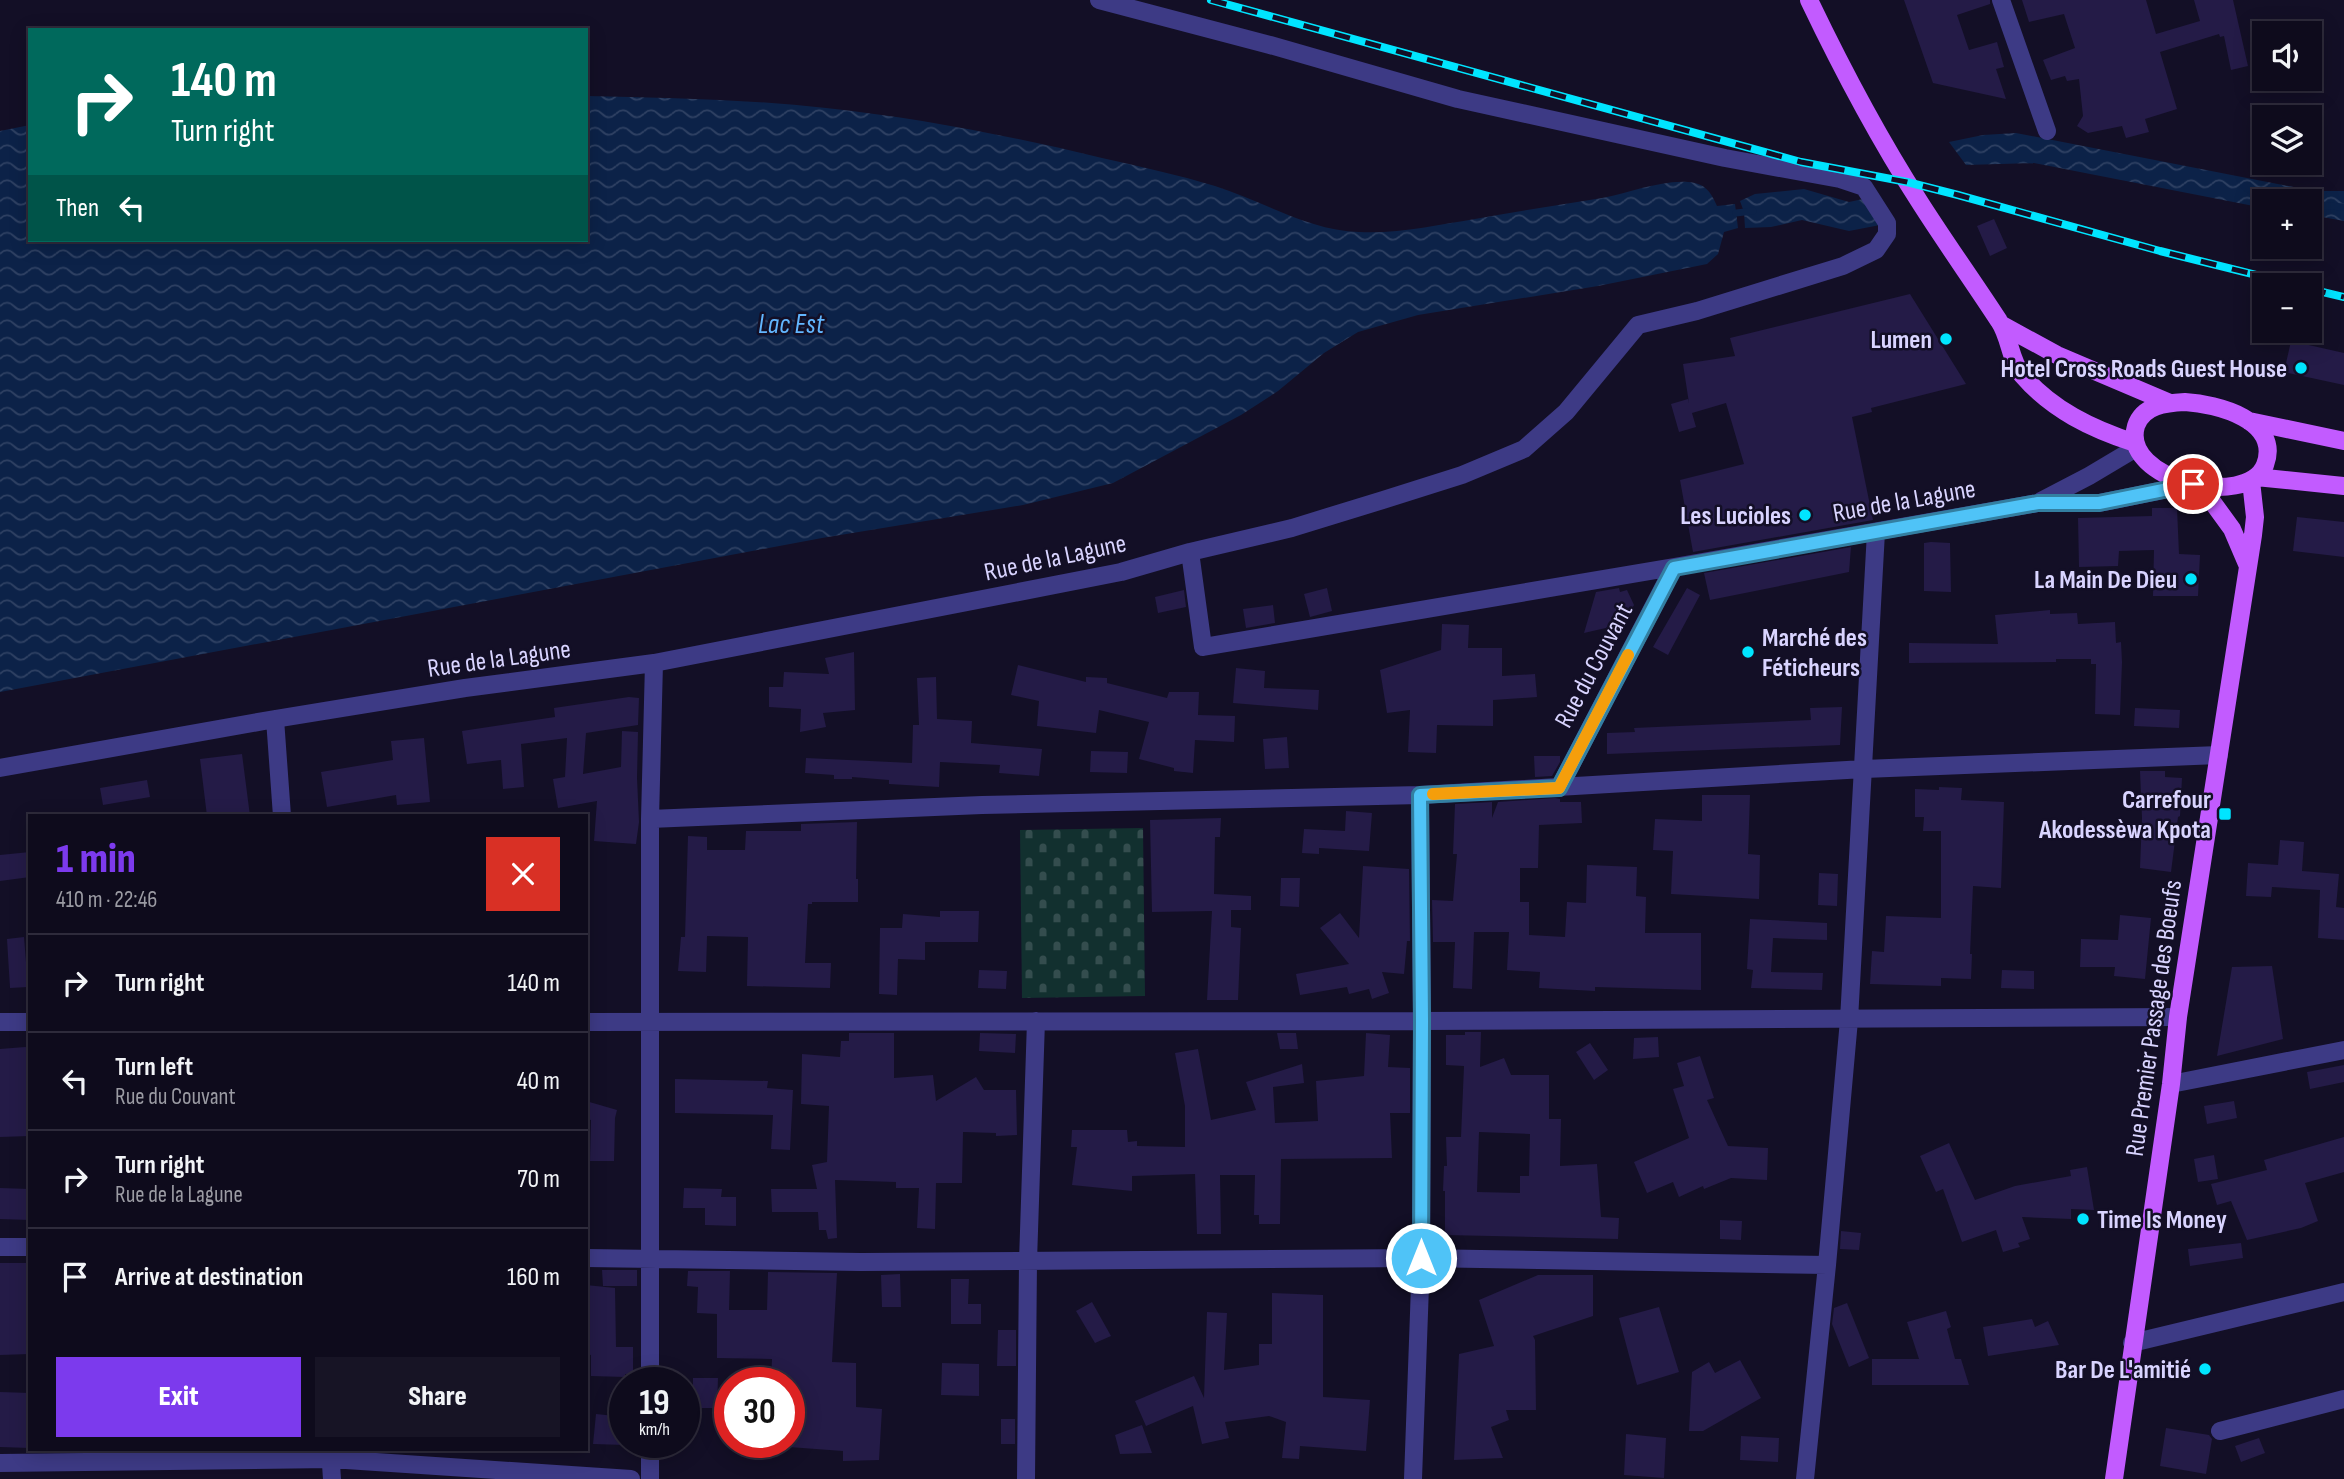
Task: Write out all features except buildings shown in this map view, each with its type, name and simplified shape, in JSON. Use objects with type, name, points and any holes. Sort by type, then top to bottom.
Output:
[{"type":"main road","points":[[1809,0],[1892,157],[2002,325],[2020,372],[2036,389],[2082,423],[2135,445],[2145,460],[2156,468],[2197,484],[2234,485],[2254,479],[2344,486]]},
{"type":"main road","points":[[2002,325],[2057,355],[2170,403]]},
{"type":"main road","points":[[2135,445],[2136,425],[2142,415],[2151,408],[2170,403],[2206,403],[2231,411],[2260,430],[2267,447],[2265,464],[2254,479]]},
{"type":"main road","points":[[2249,421],[2344,441]]},
{"type":"main road","name":"Rue Premier Passage des Boeufs","points":[[2114,1479],[2171,1084],[2178,1017],[2255,517],[2254,479]]},
{"type":"main road","points":[[2197,484],[2224,516],[2247,564]]},
{"type":"street","points":[[1099,0],[1458,99],[1725,158],[1840,179],[1864,187],[1887,223],[1887,234],[1876,250],[1843,266],[1638,325],[1566,412],[1524,449],[1462,475],[1292,528],[1189,552]]},
{"type":"street","points":[[2001,0],[2047,131]]},
{"type":"street","name":"Rue de la Lagune","points":[[2038,503],[2089,476],[2135,445]]},
{"type":"street","name":"Rue de la Lagune","points":[[0,768],[465,688],[654,663],[1121,572],[1189,552],[1203,647],[1674,568],[2038,503],[2099,503],[2197,484]]},
{"type":"street","points":[[1805,1479],[1849,1020],[1876,532]]},
{"type":"street","name":"Rue du Couvant","points":[[1559,788],[1674,568]]},
{"type":"street","points":[[650,1367],[650,819],[654,663]]},
{"type":"street","points":[[275,719],[282,814]]},
{"type":"street","points":[[650,819],[982,805],[1420,795],[1864,769],[2219,755]]},
{"type":"street","points":[[1413,1479],[1421,1258],[1420,795]]},
{"type":"street","points":[[588,1022],[2178,1017]]},
{"type":"street","points":[[1026,1479],[1028,1261],[1036,1021]]},
{"type":"street","points":[[0,1022],[28,1022]]},
{"type":"street","points":[[2171,1084],[2344,1050]]},
{"type":"street","points":[[0,1247],[28,1247]]},
{"type":"street","points":[[588,1258],[861,1262],[1421,1258],[1827,1265]]},
{"type":"street","points":[[2132,1343],[2344,1292]]},
{"type":"street","points":[[2220,1431],[2344,1399]]},
{"type":"street","points":[[331,1454],[332,1479]]},
{"type":"street","points":[[0,1463],[331,1454],[631,1479]]},
{"type":"street","points":[[650,1458],[650,1479]]},
{"type":"green space","points":[[1143,828],[1145,996],[1022,998],[1020,830]]},
{"type":"water","name":"Lac Est","points":[[588,96],[706,99],[796,105],[965,128],[1187,178],[1233,192],[1304,221],[1340,230],[1388,232],[1417,229],[1602,198],[1677,182],[1703,186],[1717,206],[1735,204],[1738,228],[1724,232],[1718,254],[1707,264],[1598,286],[1418,315],[1358,332],[1324,353],[1278,391],[1241,415],[1113,483],[1023,505],[822,538],[0,692],[0,131],[28,125],[28,242],[588,242]]},
{"type":"water","points":[[2016,133],[2304,189],[2252,189],[2252,206],[2034,163],[1966,165],[1949,142],[1983,135]]},
{"type":"water","points":[[1804,189],[1849,202],[1863,199],[1880,225],[1849,231],[1802,220],[1771,227],[1745,228],[1740,201],[1755,194]]},
{"type":"water","points":[[2322,191],[2344,191],[2344,221],[2322,217]]},
{"type":"waterway","points":[[2322,206],[2344,207]]},
{"type":"waterway","points":[[1736,213],[1753,211]]},
{"type":"railway","points":[[1211,0],[1801,162],[1907,182],[2252,274]]},
{"type":"railway","points":[[2322,292],[2344,297]]},
{"type":"slow traffic","points":[[1433,794],[1559,788],[1628,655]]},
{"type":"place","name":"Lumen","points":[[1946,339]]},
{"type":"place","name":"Hotel Cross Roads Guest House","points":[[2301,368]]},
{"type":"place","name":"Les Lucioles","points":[[1805,515]]},
{"type":"place","name":"La Main De Dieu","points":[[2191,579]]},
{"type":"place","name":"Marché des Féticheurs","points":[[1748,652]]},
{"type":"place","name":"Carrefour Akodessèwa Kpota","points":[[2225,814]]},
{"type":"place","name":"Time Is Money","points":[[2083,1219]]},
{"type":"place","name":"Bar De L'amitié","points":[[2205,1369]]},
{"type":"route","points":[[1421,1258],[1420,795],[1559,788],[1674,568],[2038,503],[2099,503],[2193,484]]}]
